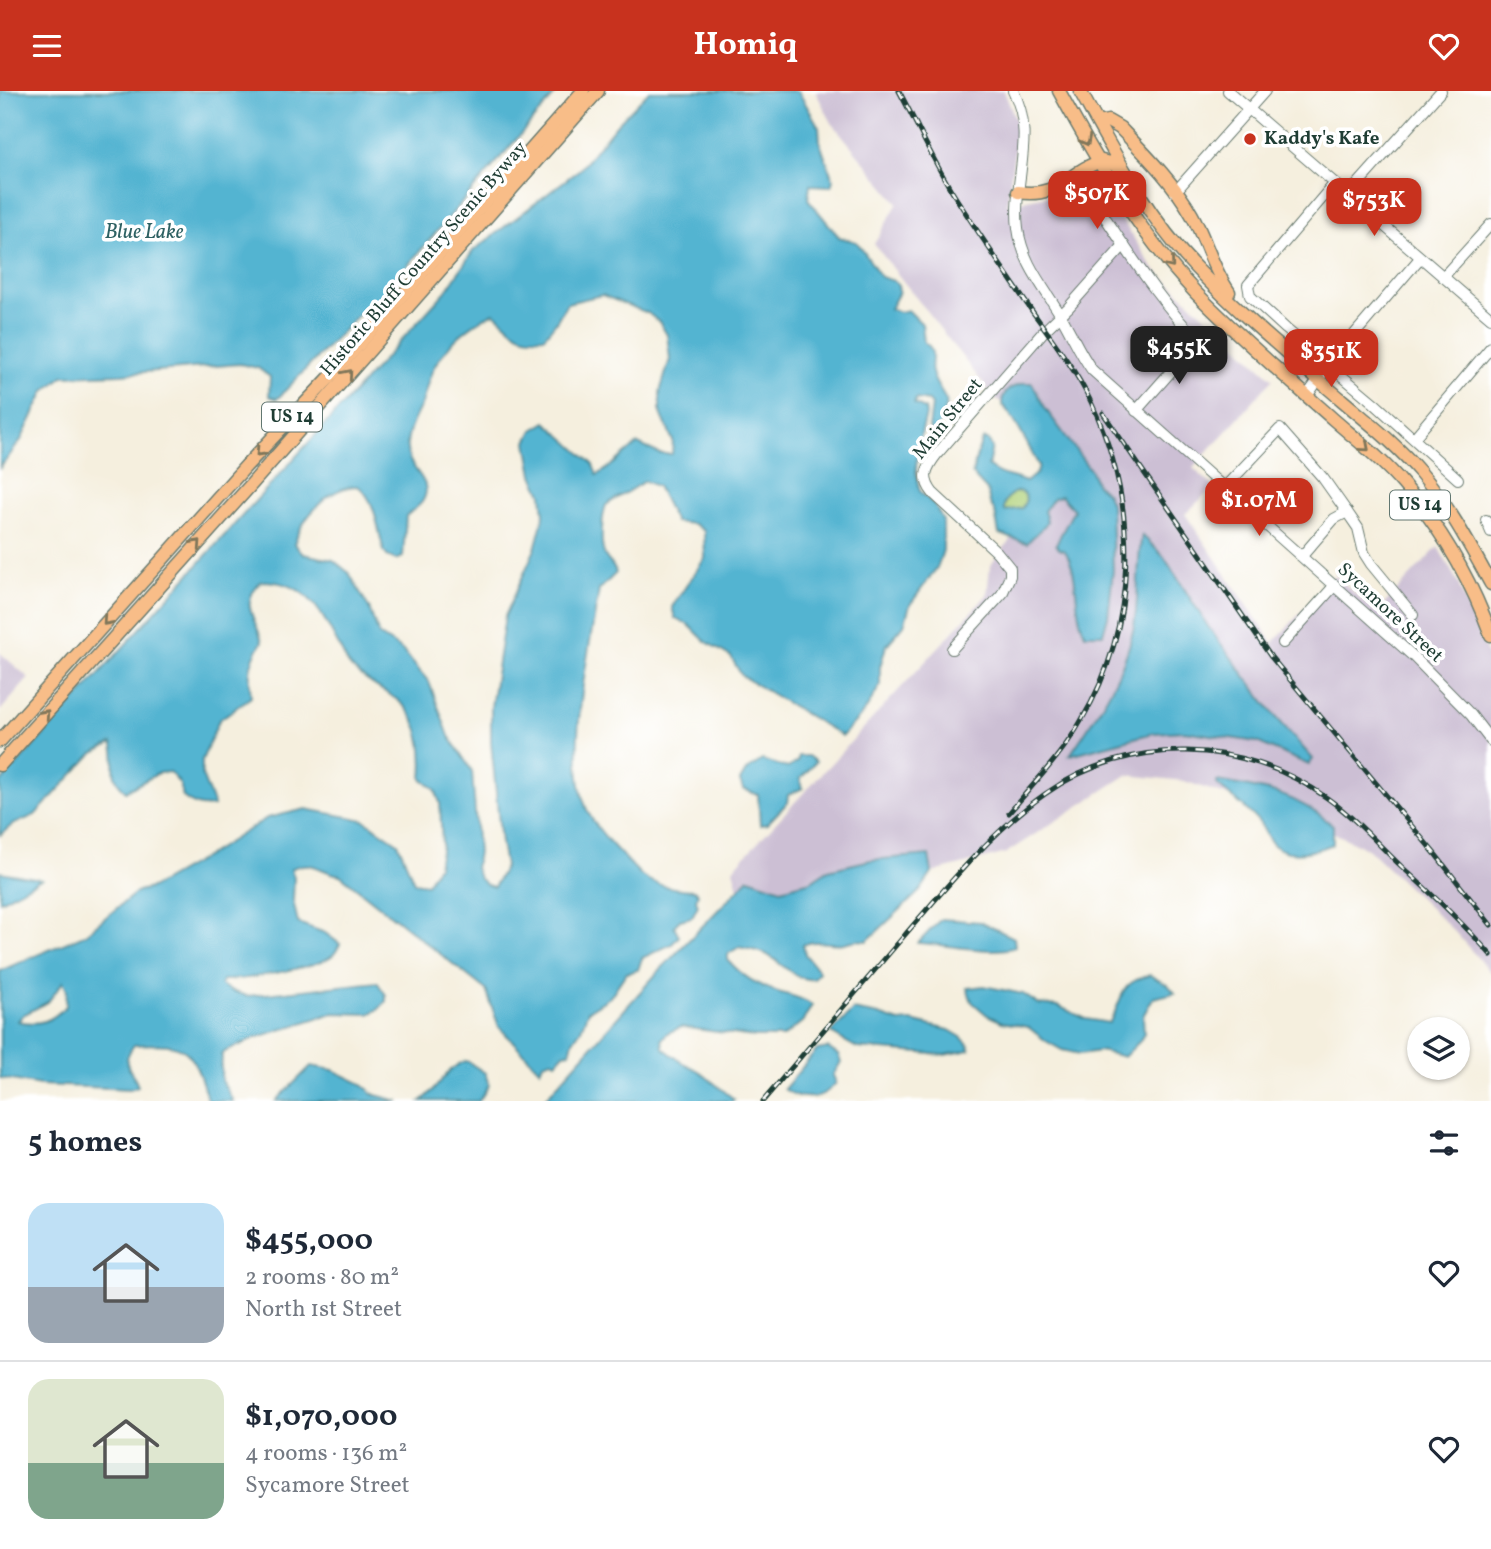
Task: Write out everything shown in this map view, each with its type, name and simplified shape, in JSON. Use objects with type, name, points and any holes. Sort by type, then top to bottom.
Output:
[{"type":"main road","name":"Historic Bluff Country Scenic Byway","points":[[0,741],[237,476],[342,364],[583,91]]},
{"type":"main road","name":"Historic Bluff Country Scenic Byway","points":[[0,765],[598,91]]},
{"type":"main road","name":"US 14","points":[[1059,91],[1115,190],[1150,239],[1197,294],[1384,463],[1417,500],[1452,553],[1491,635]]},
{"type":"main road","name":"US 14","points":[[1080,91],[1152,215],[1178,248],[1203,276],[1388,439],[1426,479],[1452,514],[1491,584]]},
{"type":"main road","points":[[1098,123],[1108,121],[1120,128],[1175,192],[1191,214],[1220,279],[1264,331]]},
{"type":"main road","points":[[1018,192],[1038,193],[1070,180],[1097,162],[1113,163],[1129,177]]},
{"type":"main road","points":[[1070,180],[1096,179],[1115,190]]},
{"type":"street","name":"Sycamore Street","points":[[1013,91],[1023,116],[1017,225],[1023,251],[1033,274],[1092,370],[1414,657],[1471,715],[1491,741]]},
{"type":"street","points":[[1228,91],[1491,318]]},
{"type":"street","points":[[1175,192],[1265,91]]},
{"type":"street","points":[[1348,195],[1441,91]]},
{"type":"street","points":[[1335,183],[1248,285],[1250,296],[1458,479]]},
{"type":"street","points":[[1094,201],[1162,301],[1201,345],[1136,411]]},
{"type":"street","points":[[1443,277],[1491,223]]},
{"type":"street","name":"Main Street","points":[[952,649],[1002,594],[1010,576],[1010,568],[997,552],[933,493],[926,482],[926,470],[1045,330],[1061,316],[1124,245]]},
{"type":"street","points":[[1307,396],[1329,364],[1420,258]]},
{"type":"street","points":[[1414,438],[1491,347]]},
{"type":"street","points":[[1225,487],[1280,429],[1323,478],[1358,528],[1364,553],[1371,564],[1413,615]]},
{"type":"street","points":[[1302,556],[1334,519],[1347,512]]},
{"type":"street","points":[[1486,520],[1491,531]]},
{"type":"street","points":[[1283,643],[1335,585]]},
{"type":"shaded area","points":[[815,91],[1004,91],[1018,126],[1007,204],[1077,190],[1090,189],[1100,192],[1115,209],[1153,268],[1273,379],[1193,468],[1214,487],[1185,514],[1273,643],[1335,575],[1376,613],[1438,547],[1457,581],[1491,663],[1491,973],[1454,931],[1368,849],[1321,827],[1184,781],[1127,775],[1006,853],[747,922],[733,869],[987,595],[990,566],[1059,476],[1026,413],[996,400],[874,244],[898,203],[832,123]]},
{"type":"shaded area","points":[[0,653],[29,678],[0,711]]},
{"type":"green space","points":[[1019,491],[1025,494],[1026,500],[1022,508],[1004,511],[1008,498]]},
{"type":"water","name":"Blue Lake","points":[[0,91],[558,91],[377,301],[362,311],[277,399],[269,396],[270,377],[258,368],[240,364],[63,376],[45,391],[21,440],[0,468]]},
{"type":"water","points":[[649,91],[798,91],[819,127],[820,143],[833,180],[831,186],[810,185],[808,199],[839,237],[857,242],[881,277],[894,281],[898,286],[899,292],[890,309],[900,312],[908,310],[922,324],[924,342],[932,352],[933,376],[947,403],[933,433],[929,428],[932,405],[929,401],[916,399],[914,404],[925,409],[926,415],[917,450],[916,474],[920,491],[935,506],[943,521],[943,550],[938,566],[910,605],[904,625],[886,646],[880,667],[880,685],[865,711],[842,736],[742,676],[731,657],[705,641],[689,625],[675,618],[672,607],[705,558],[704,531],[694,524],[675,522],[657,486],[645,481],[606,505],[602,529],[603,548],[616,573],[599,590],[580,707],[578,771],[583,797],[592,819],[609,842],[648,880],[667,887],[694,890],[698,894],[698,905],[692,917],[680,920],[674,926],[679,936],[672,944],[642,958],[638,970],[626,973],[610,997],[588,1011],[570,1052],[564,1053],[556,1062],[552,1060],[543,1063],[540,1070],[499,1027],[486,990],[340,875],[305,865],[291,869],[298,923],[325,933],[340,944],[335,953],[322,961],[294,969],[222,980],[221,985],[247,996],[377,982],[386,995],[386,1001],[379,1009],[369,1014],[333,1013],[255,1038],[222,1053],[221,1079],[233,1101],[208,1101],[193,1060],[186,1052],[167,1045],[134,1045],[127,1062],[138,1086],[130,1089],[40,1085],[0,1078],[0,971],[84,935],[138,891],[151,888],[267,818],[306,809],[364,820],[398,843],[414,882],[427,884],[438,866],[442,845],[440,803],[435,789],[422,779],[423,755],[415,721],[400,702],[364,679],[349,665],[324,619],[309,599],[300,591],[276,582],[261,581],[251,597],[251,611],[262,642],[250,668],[251,697],[219,720],[202,760],[202,775],[214,806],[197,805],[183,797],[180,784],[170,772],[159,773],[126,791],[114,774],[112,743],[92,754],[35,815],[12,825],[0,835],[0,783],[446,291],[473,251],[580,169],[617,124]],"holes":[[[602,295],[648,313],[660,323],[667,335],[670,359],[660,392],[660,411],[673,441],[672,454],[660,454],[638,444],[597,475],[592,463],[546,422],[533,430],[527,442],[533,475],[542,494],[544,515],[535,549],[505,616],[491,707],[491,742],[505,866],[494,887],[479,878],[475,868],[478,853],[472,771],[449,736],[429,682],[402,650],[379,635],[369,608],[349,573],[333,560],[303,554],[294,544],[303,524],[318,505],[337,491],[358,486],[373,507],[387,556],[396,560],[403,557],[406,516],[422,502],[426,494],[423,480],[407,453],[408,439],[432,371],[445,350],[468,329],[494,313],[521,335],[544,337],[567,303]],[[63,982],[67,989],[66,1006],[61,1011],[50,1019],[39,1022],[18,1021],[23,1015],[48,1002]]]},
{"type":"water","points":[[1032,383],[1045,408],[1091,471],[1097,485],[1107,494],[1111,504],[1113,570],[1108,616],[1103,634],[1085,634],[1070,561],[1065,551],[1059,549],[1056,544],[1074,510],[1061,496],[1054,498],[1044,511],[1047,521],[1045,525],[1027,543],[999,534],[987,490],[972,474],[978,450],[984,439],[989,441],[992,447],[988,466],[992,470],[1026,482],[1037,473],[1039,466],[1016,424],[1002,405],[1002,400],[1011,388]],"holes":[[[1019,491],[1025,494],[1026,500],[1022,508],[1004,511],[1010,496]]]},
{"type":"water","points":[[1142,535],[1164,557],[1209,628],[1276,717],[1313,759],[1309,765],[1257,742],[1184,731],[1153,733],[1070,755],[1108,696],[1123,665],[1135,619]]},
{"type":"water","points":[[799,756],[808,756],[816,762],[800,779],[803,788],[788,795],[787,803],[767,824],[760,825],[758,795],[743,789],[740,781],[746,771],[762,760],[788,768],[797,762]]},
{"type":"water","points":[[1217,781],[1265,790],[1304,805],[1333,825],[1333,844],[1295,853],[1280,849],[1272,843],[1261,824],[1217,784]]},
{"type":"water","points":[[929,855],[932,873],[920,891],[867,941],[839,944],[813,942],[803,945],[805,954],[819,972],[814,979],[795,975],[760,951],[739,947],[728,954],[728,960],[749,979],[812,1005],[803,1021],[783,1037],[754,1037],[681,1027],[667,1033],[662,1039],[663,1048],[699,1071],[734,1099],[732,1101],[543,1101],[658,972],[749,878],[781,889],[811,881],[828,870],[871,860]]},
{"type":"water","points":[[0,872],[41,879],[0,901]]},
{"type":"water","points":[[941,919],[981,922],[1014,938],[1015,947],[981,950],[918,943]]},
{"type":"water","points":[[1150,975],[1169,986],[1175,993],[1153,998],[1143,1016],[1144,1033],[1124,1057],[1100,1051],[1080,1054],[1062,1050],[1028,1027],[1002,1022],[987,1015],[972,1002],[967,988],[984,986],[1023,994],[1038,1004],[1058,1006],[1086,1019],[1109,1023],[1126,988]]},
{"type":"water","points":[[853,1010],[899,1022],[911,1021],[949,1030],[961,1037],[970,1050],[945,1055],[857,1048],[831,1033]]},
{"type":"water","points":[[828,1048],[838,1055],[841,1062],[833,1075],[836,1083],[830,1089],[818,1096],[804,1097],[784,1089],[817,1050]]},
{"type":"water","points":[[467,1061],[485,1073],[489,1085],[479,1101],[421,1101],[448,1073]]},
{"type":"water","points":[[311,1066],[333,1070],[360,1083],[375,1095],[399,1101],[276,1101]]},
{"type":"railway","points":[[899,91],[956,198],[1084,389],[1107,441],[1118,481],[1126,563],[1114,644],[1100,684],[1081,721],[1047,769],[1009,813]]},
{"type":"railway","points":[[1103,413],[1271,657],[1491,925]]},
{"type":"railway","points":[[763,1101],[953,879],[1006,825],[1045,794],[1078,774],[1113,761],[1150,753],[1187,751],[1224,755],[1260,764],[1295,778],[1337,805],[1356,822],[1448,909],[1491,955]]},
{"type":"place","name":"Kaddy's Kafe","points":[[1250,139]]}]
